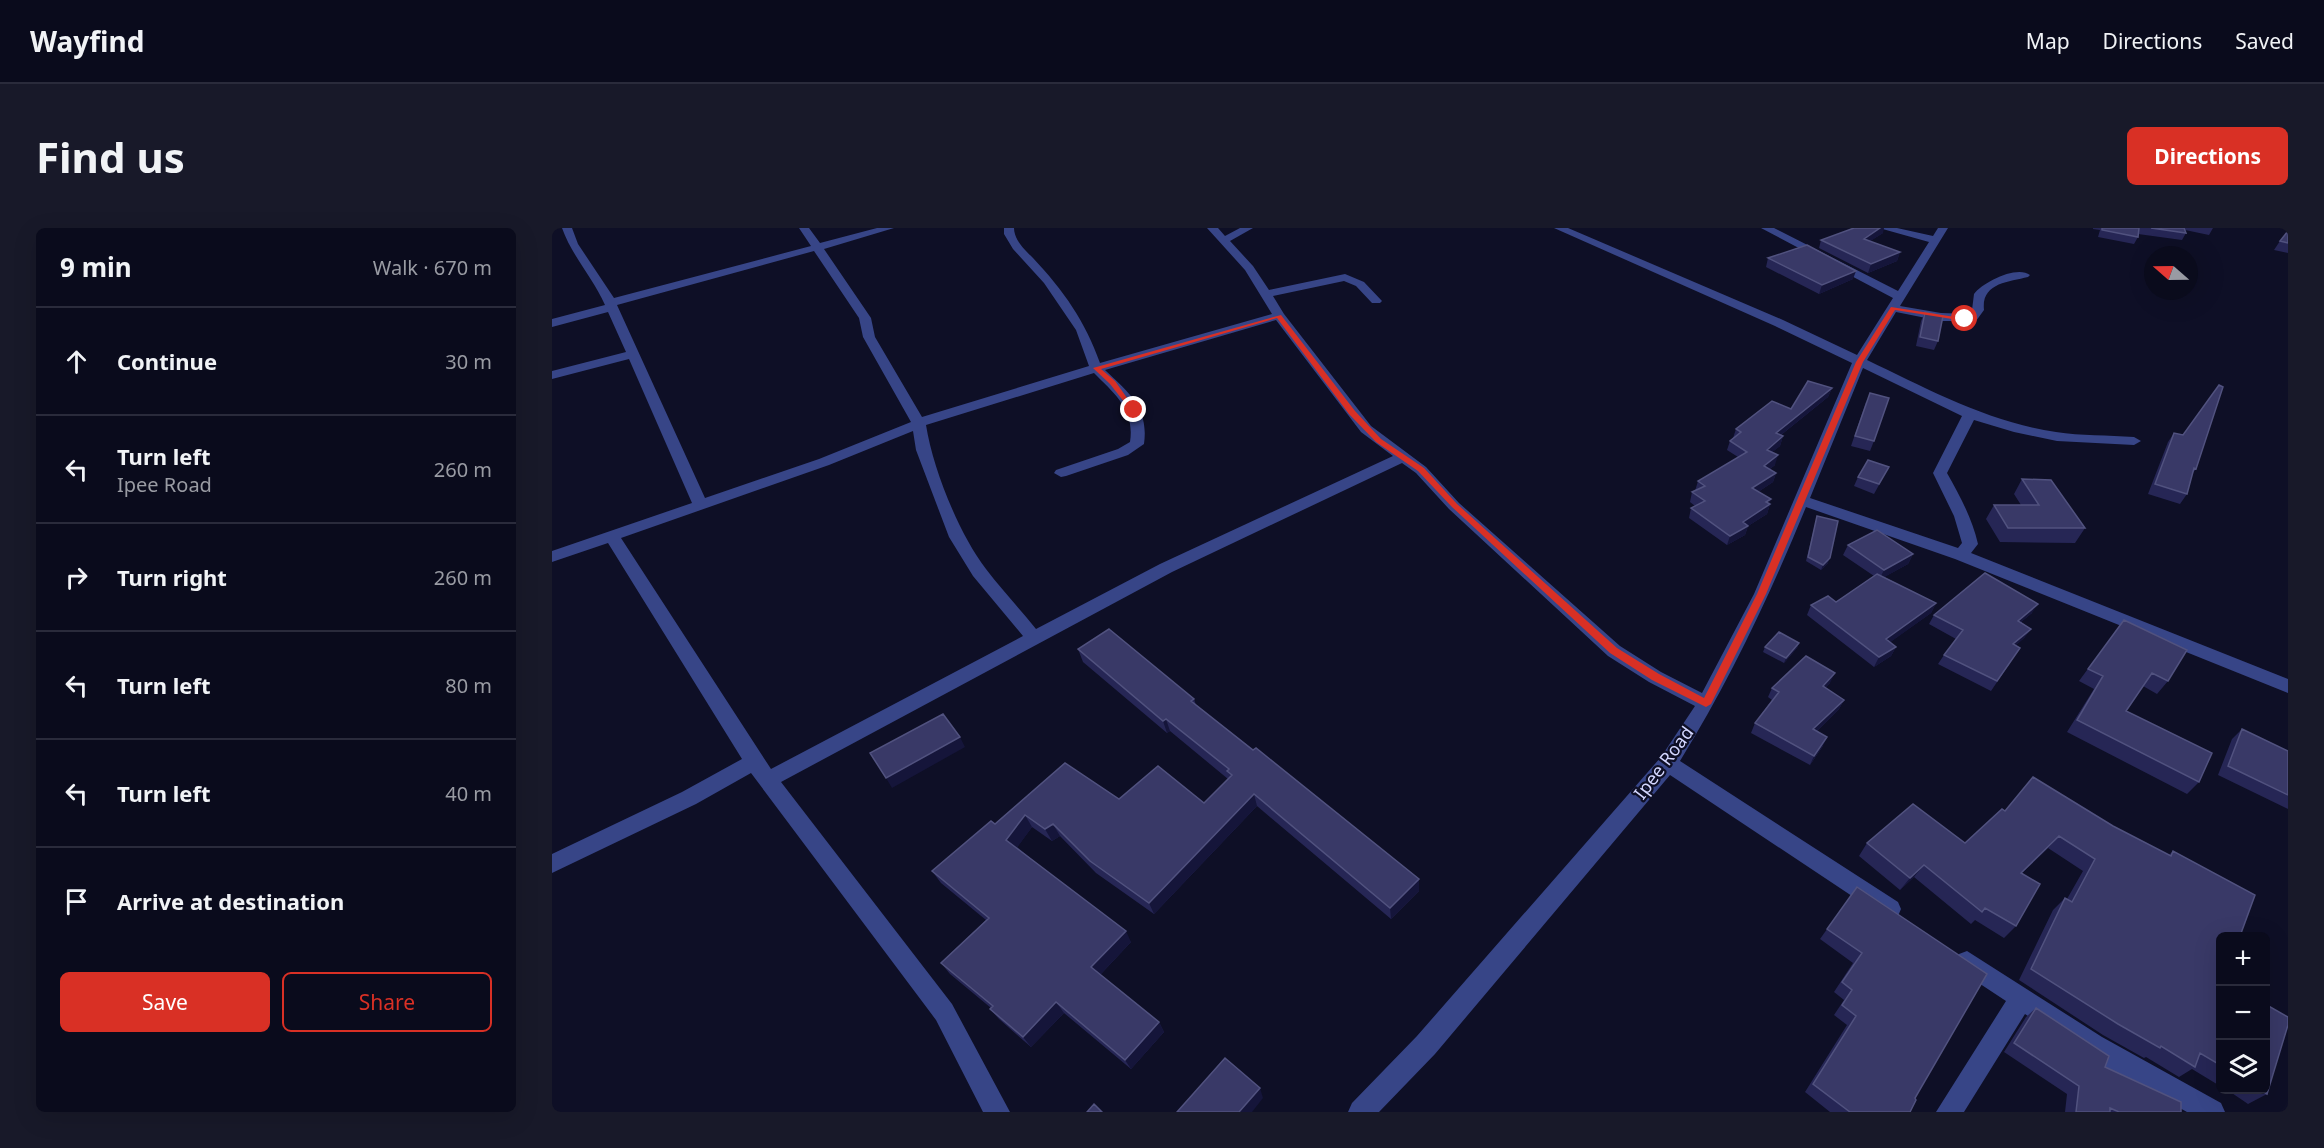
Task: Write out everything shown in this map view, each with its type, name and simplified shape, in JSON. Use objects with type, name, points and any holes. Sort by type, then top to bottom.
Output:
[{"type":"street","points":[[567,228],[573,244],[604,289],[701,506]]},
{"type":"street","points":[[804,228],[865,318],[869,337],[919,424],[923,450],[957,537],[979,572],[1033,637]]},
{"type":"street","points":[[552,323],[817,246],[889,228]]},
{"type":"street","points":[[1009,228],[1009,234],[1017,247],[1048,281],[1082,330],[1096,368],[1113,382],[1134,410],[1139,429],[1137,444],[1123,452],[1061,473]]},
{"type":"street","points":[[1212,228],[1226,240],[1250,268],[1268,294],[1279,316],[1366,429],[1421,470],[1455,506],[1614,651],[1655,677],[1706,704]]},
{"type":"street","points":[[1226,240],[1248,228]]},
{"type":"street","points":[[1559,228],[1779,322],[1970,414],[2019,429],[2057,437],[2134,441]]},
{"type":"street","points":[[1766,228],[1897,302],[1941,317],[1972,318],[1978,310],[1976,303],[1978,298],[1989,284],[1999,279],[2024,275]]},
{"type":"street","points":[[1884,228],[1939,234]]},
{"type":"street","name":"Ipee Road","points":[[1361,1112],[1426,1045],[1668,764],[1706,704],[1762,594],[1859,362],[1939,234]]},
{"type":"street","points":[[1268,294],[1345,277],[1360,284],[1376,302]]},
{"type":"street","points":[[552,556],[701,506],[937,416],[1279,316]]},
{"type":"street","points":[[552,375],[633,354]]},
{"type":"street","points":[[1961,555],[1970,544],[1967,527],[1940,473],[1970,414]]},
{"type":"street","points":[[768,780],[1166,568],[1403,457]]},
{"type":"street","points":[[1802,501],[1961,555],[2288,686]]},
{"type":"street","points":[[612,536],[754,762],[944,1012],[997,1112]]},
{"type":"street","points":[[552,864],[689,798],[754,762]]},
{"type":"street","points":[[1668,764],[1906,921]]},
{"type":"street","points":[[1952,951],[2093,1046],[2212,1112]]},
{"type":"street","points":[[1950,1112],[2021,999]]},
{"type":"building","points":[[1854,228],[1880,228],[1864,239],[1900,252],[1871,264],[1821,240]]},
{"type":"building","points":[[2102,228],[2139,228],[2138,237],[2102,230]]},
{"type":"building","points":[[2151,228],[2184,228],[2186,233]]},
{"type":"building","points":[[2288,231],[2288,243],[2280,241]]},
{"type":"building","points":[[1807,245],[1856,271],[1822,285],[1768,258]]},
{"type":"building","points":[[1925,312],[1943,316],[1938,341],[1920,337]]},
{"type":"building","points":[[1808,381],[1832,388],[1776,433],[1783,436],[1767,450],[1778,455],[1764,466],[1776,473],[1752,488],[1771,499],[1766,502],[1770,504],[1743,522],[1748,526],[1730,536],[1691,508],[1705,501],[1692,492],[1705,486],[1698,481],[1747,452],[1730,441],[1741,432],[1736,429],[1772,401],[1791,409]]},
{"type":"building","points":[[2219,385],[2223,387],[2187,494],[2155,484],[2174,433],[2183,435]]},
{"type":"building","points":[[1870,393],[1889,398],[1874,441],[1855,436]]},
{"type":"building","points":[[1868,460],[1889,467],[1879,484],[1858,477]]},
{"type":"building","points":[[2022,479],[2051,480],[2085,528],[2008,528],[1994,505],[2039,505]]},
{"type":"building","points":[[1817,516],[1838,521],[1830,558],[1823,565],[1808,557]]},
{"type":"building","points":[[1877,530],[1913,554],[1884,570],[1848,545]]},
{"type":"building","points":[[1985,573],[2038,604],[2018,621],[2031,629],[2013,644],[2020,648],[1997,681],[1944,655],[1963,630],[1934,615]]},
{"type":"building","points":[[1877,574],[1936,603],[1886,639],[1896,647],[1879,657],[1811,605],[1828,596],[1836,602]]},
{"type":"building","points":[[2124,620],[2187,650],[2168,681],[2152,673],[2126,711],[2212,753],[2199,782],[2077,720],[2103,676],[2088,669]]},
{"type":"building","points":[[1109,629],[1194,699],[1191,701],[1253,750],[1256,748],[1419,879],[1390,908],[1254,794],[1149,903],[1090,861],[1053,824],[1045,829],[1025,815],[1006,840],[1126,931],[1091,967],[1159,1022],[1125,1060],[1056,1002],[1023,1037],[990,1009],[993,1006],[941,963],[989,918],[932,871],[991,821],[995,824],[1065,763],[1119,799],[1158,766],[1204,803],[1232,775],[1227,771],[1229,769],[1166,719],[1163,721],[1078,649]]},
{"type":"building","points":[[1779,632],[1799,643],[1786,658],[1765,647]]},
{"type":"building","points":[[1806,656],[1835,673],[1823,686],[1844,700],[1813,729],[1827,737],[1814,756],[1755,723],[1779,692],[1772,688]]},
{"type":"building","points":[[943,714],[960,737],[886,778],[870,753]]},
{"type":"building","points":[[2242,729],[2288,751],[2288,795],[2228,766]]},
{"type":"building","points":[[2033,777],[2113,826],[2171,856],[2173,851],[2255,895],[2241,932],[2216,932],[2216,1063],[2200,1053],[2195,1067],[2118,1024],[2031,969],[2065,898],[2072,902],[2095,859],[2059,836],[2021,873],[2040,884],[2016,926],[1985,908],[1982,912],[1924,865],[1910,878],[1867,843],[1913,804],[1965,843],[2002,809],[2005,811]]},
{"type":"building","points":[[1857,887],[1987,974],[1915,1098],[1910,1112],[1850,1112],[1813,1084],[1856,1016],[1842,1005],[1852,990],[1842,982],[1862,953],[1827,929]]},
{"type":"building","points":[[2270,1007],[2288,1017],[2288,1025],[2270,1084]]},
{"type":"building","points":[[2036,1008],[2109,1056],[2105,1067],[2181,1102],[2181,1112],[2119,1112],[2110,1108],[2110,1112],[2076,1112],[2079,1086],[2014,1043]]},
{"type":"building","points":[[1225,1058],[1260,1088],[1239,1112],[1177,1112]]},
{"type":"building","points":[[1094,1104],[1102,1112],[1087,1112]]},
{"type":"route","points":[[1134,410],[1113,382],[1096,368],[1279,316],[1352,413],[1379,441],[1421,470],[1455,506],[1538,584],[1614,651],[1655,677],[1706,704],[1762,594],[1859,362],[1893,308],[1965,319]]}]
